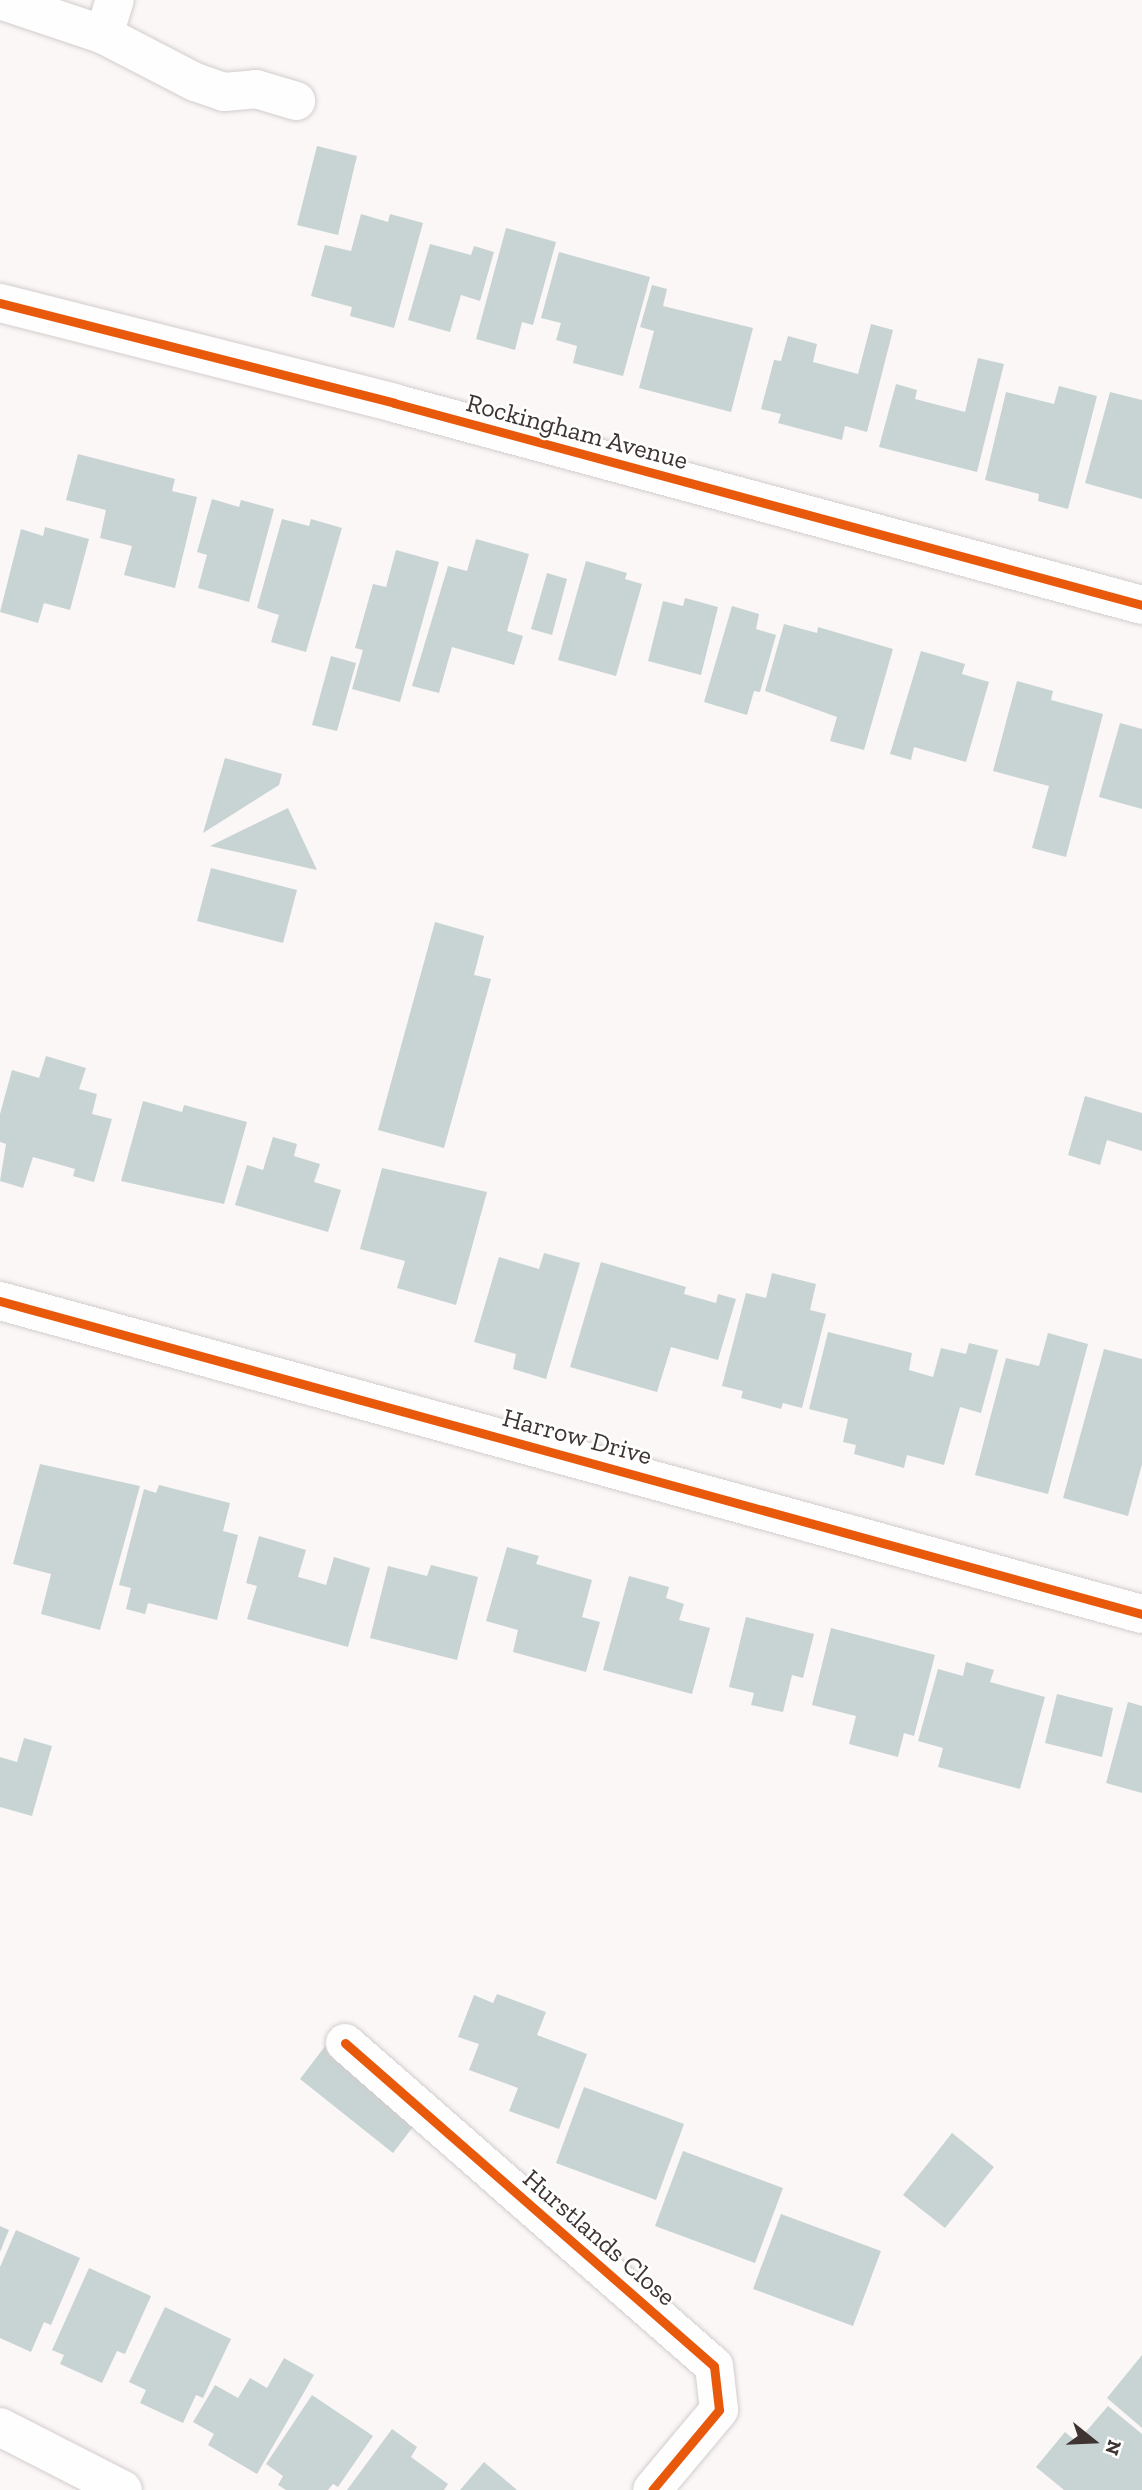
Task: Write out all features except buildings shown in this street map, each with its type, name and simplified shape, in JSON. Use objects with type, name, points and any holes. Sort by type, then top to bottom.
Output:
[{"type":"street","points":[[0,0],[110,18],[195,82],[224,92],[256,89],[296,101]]},
{"type":"street","name":"Rockingham Avenue","points":[[0,303],[394,403],[1142,606]]},
{"type":"street","name":"Harrow Drive","points":[[0,1301],[1142,1614]]},
{"type":"street","name":"Hurstlands Close","points":[[345,2043],[714,2366],[719,2410],[652,2490]]},
{"type":"street","points":[[0,2427],[123,2490]]},
{"type":"cycle path","points":[[0,303],[394,403],[1142,605]]},
{"type":"cycle path","points":[[0,1301],[1142,1614]]},
{"type":"cycle path","points":[[345,2043],[714,2366],[719,2410],[652,2490]]}]
